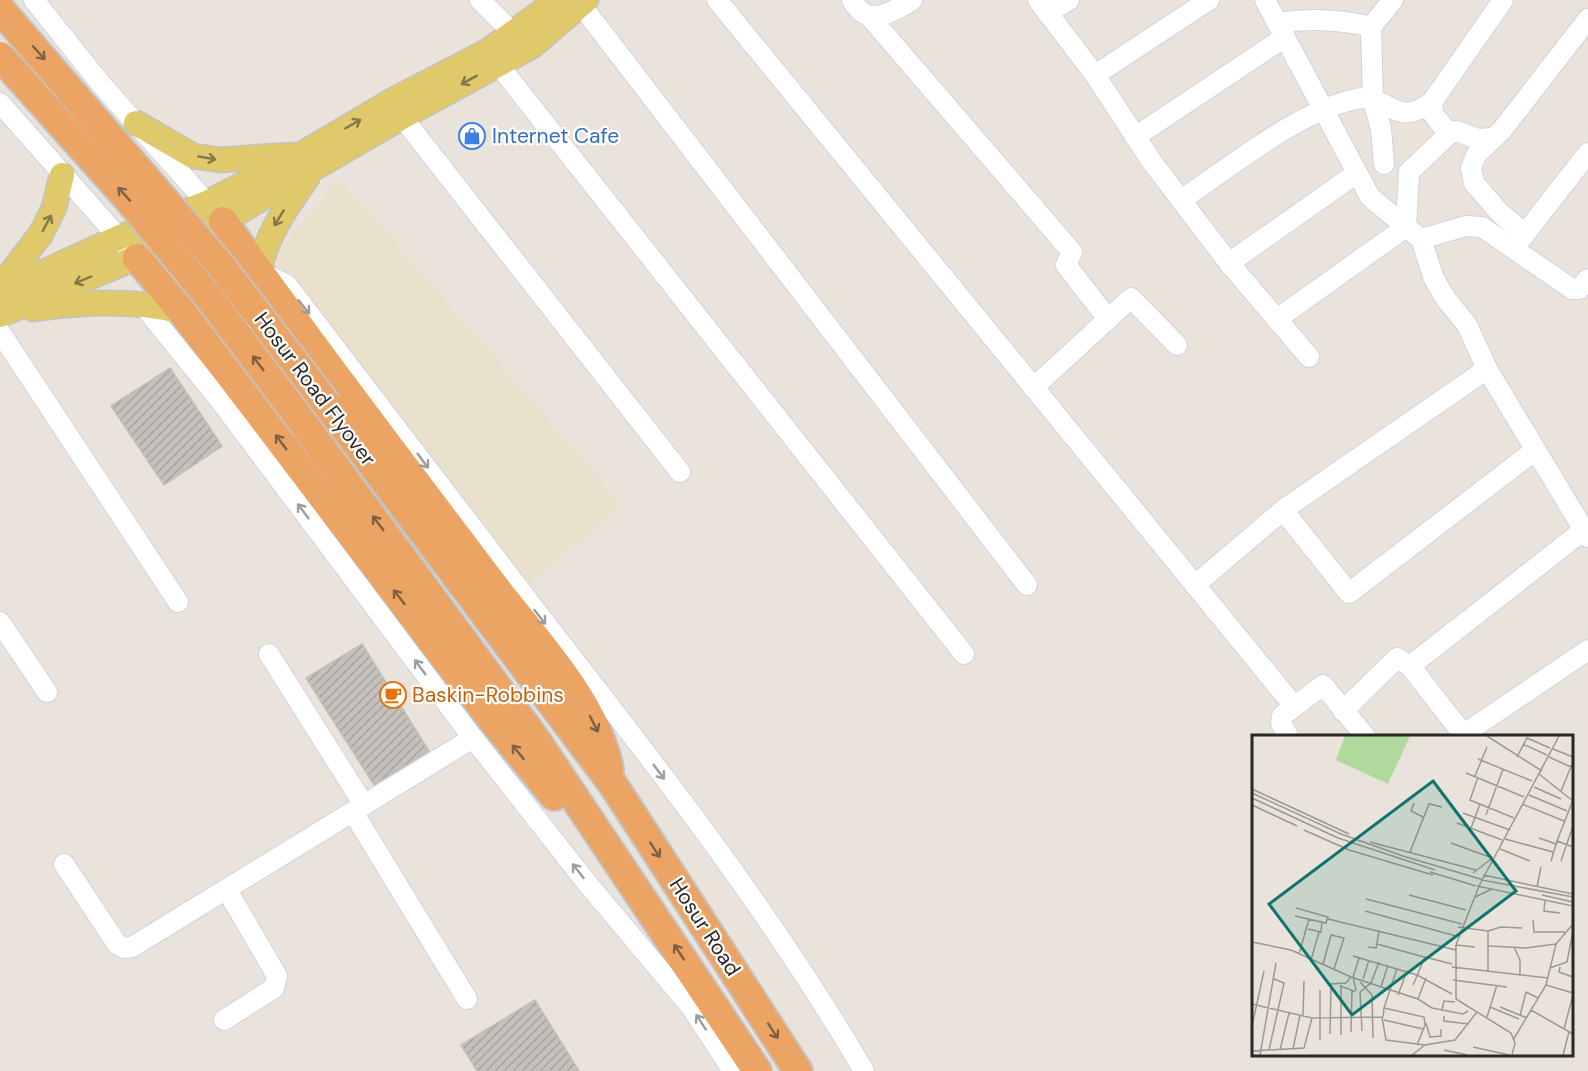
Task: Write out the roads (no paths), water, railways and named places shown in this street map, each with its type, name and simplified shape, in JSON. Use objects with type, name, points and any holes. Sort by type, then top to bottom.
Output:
[{"type":"highway","name":"Hosur Road Flyover","points":[[0,9],[222,267],[612,783]]},
{"type":"highway","name":"Hosur Road Flyover","points":[[0,56],[144,217],[207,295],[461,636],[589,818]]},
{"type":"highway","points":[[215,212],[519,621],[583,701],[604,743],[612,783]]},
{"type":"highway","points":[[127,248],[182,312],[231,395],[527,764],[570,814],[589,818]]},
{"type":"highway","name":"Hosur Road","points":[[612,783],[798,1071]]},
{"type":"highway","name":"Hosur Road","points":[[589,818],[757,1071]]},
{"type":"main road","points":[[1,313],[127,248],[215,212],[307,163],[402,117],[521,41],[575,2]]},
{"type":"main road","points":[[259,272],[262,253],[307,163],[390,102],[493,57]]},
{"type":"main road","points":[[136,123],[193,156],[220,160],[307,163]]},
{"type":"main road","points":[[0,287],[41,234],[54,208],[62,175]]},
{"type":"main road","points":[[1,313],[60,306],[142,304],[182,312]]},
{"type":"street","points":[[34,0],[112,96],[215,212]]},
{"type":"street","points":[[480,0],[521,41]]},
{"type":"street","points":[[717,0],[1294,706]]},
{"type":"street","points":[[852,0],[856,8],[870,17],[1072,252],[1066,265],[1108,319]]},
{"type":"street","points":[[870,17],[880,17],[912,0]]},
{"type":"street","points":[[1069,0],[1043,7],[1095,75],[1135,137],[1181,200],[1229,263],[1309,357]]},
{"type":"street","points":[[1095,75],[1209,0]]},
{"type":"street","points":[[1265,0],[1370,197],[1414,233]]},
{"type":"street","points":[[1384,164],[1381,129],[1373,100],[1371,27],[1393,0]]},
{"type":"street","points":[[1181,200],[1294,125],[1325,110],[1358,98],[1373,100],[1402,114],[1419,111],[1432,102],[1503,0]]},
{"type":"street","points":[[575,2],[1027,585]]},
{"type":"street","points":[[1135,137],[1281,30],[1305,19],[1331,19],[1371,27]]},
{"type":"street","points":[[1588,19],[1502,130],[1476,155],[1471,168],[1474,183],[1500,213],[1519,241],[1572,289],[1579,289],[1588,279]]},
{"type":"street","points":[[493,57],[964,654]]},
{"type":"street","points":[[43,153],[112,96]]},
{"type":"street","points":[[1432,102],[1433,114],[1449,134]]},
{"type":"street","points":[[0,103],[127,248]]},
{"type":"street","points":[[402,117],[680,472]]},
{"type":"street","points":[[62,175],[136,123]]},
{"type":"street","points":[[1409,172],[1449,134],[1456,131],[1478,139],[1492,138]]},
{"type":"street","points":[[1346,151],[1409,172]]},
{"type":"street","points":[[1519,241],[1588,153]]},
{"type":"street","points":[[1409,172],[1414,233],[1434,279],[1446,299],[1467,325],[1487,369],[1534,452],[1586,534],[1410,666]]},
{"type":"street","points":[[1229,263],[1358,173]]},
{"type":"street","points":[[1277,319],[1414,233],[1475,225],[1519,241]]},
{"type":"street","points":[[182,312],[259,272],[287,285],[628,729],[738,878],[842,1033],[864,1071]]},
{"type":"street","points":[[1033,387],[1131,298],[1177,345]]},
{"type":"street","points":[[142,304],[231,395],[473,738],[587,883],[691,1007],[733,1071]]},
{"type":"street","points":[[1,313],[178,602]]},
{"type":"street","points":[[1195,585],[1283,510],[1487,369]]},
{"type":"street","points":[[1283,510],[1349,593],[1534,452]]},
{"type":"street","points":[[0,622],[47,692]]},
{"type":"street","points":[[1343,711],[1397,658],[1410,666],[1462,735],[1588,650]]},
{"type":"street","points":[[269,654],[467,999]]},
{"type":"street","points":[[1287,735],[1281,723],[1282,716],[1323,686],[1364,735]]},
{"type":"street","points":[[64,864],[117,944],[124,948],[132,947],[473,738]]},
{"type":"street","points":[[224,1020],[274,988],[278,982],[277,976],[227,890]]},
{"type":"place","name":"Internet Cafe","points":[[472,136]]},
{"type":"place","name":"Baskin-Robbins","points":[[393,695]]}]
